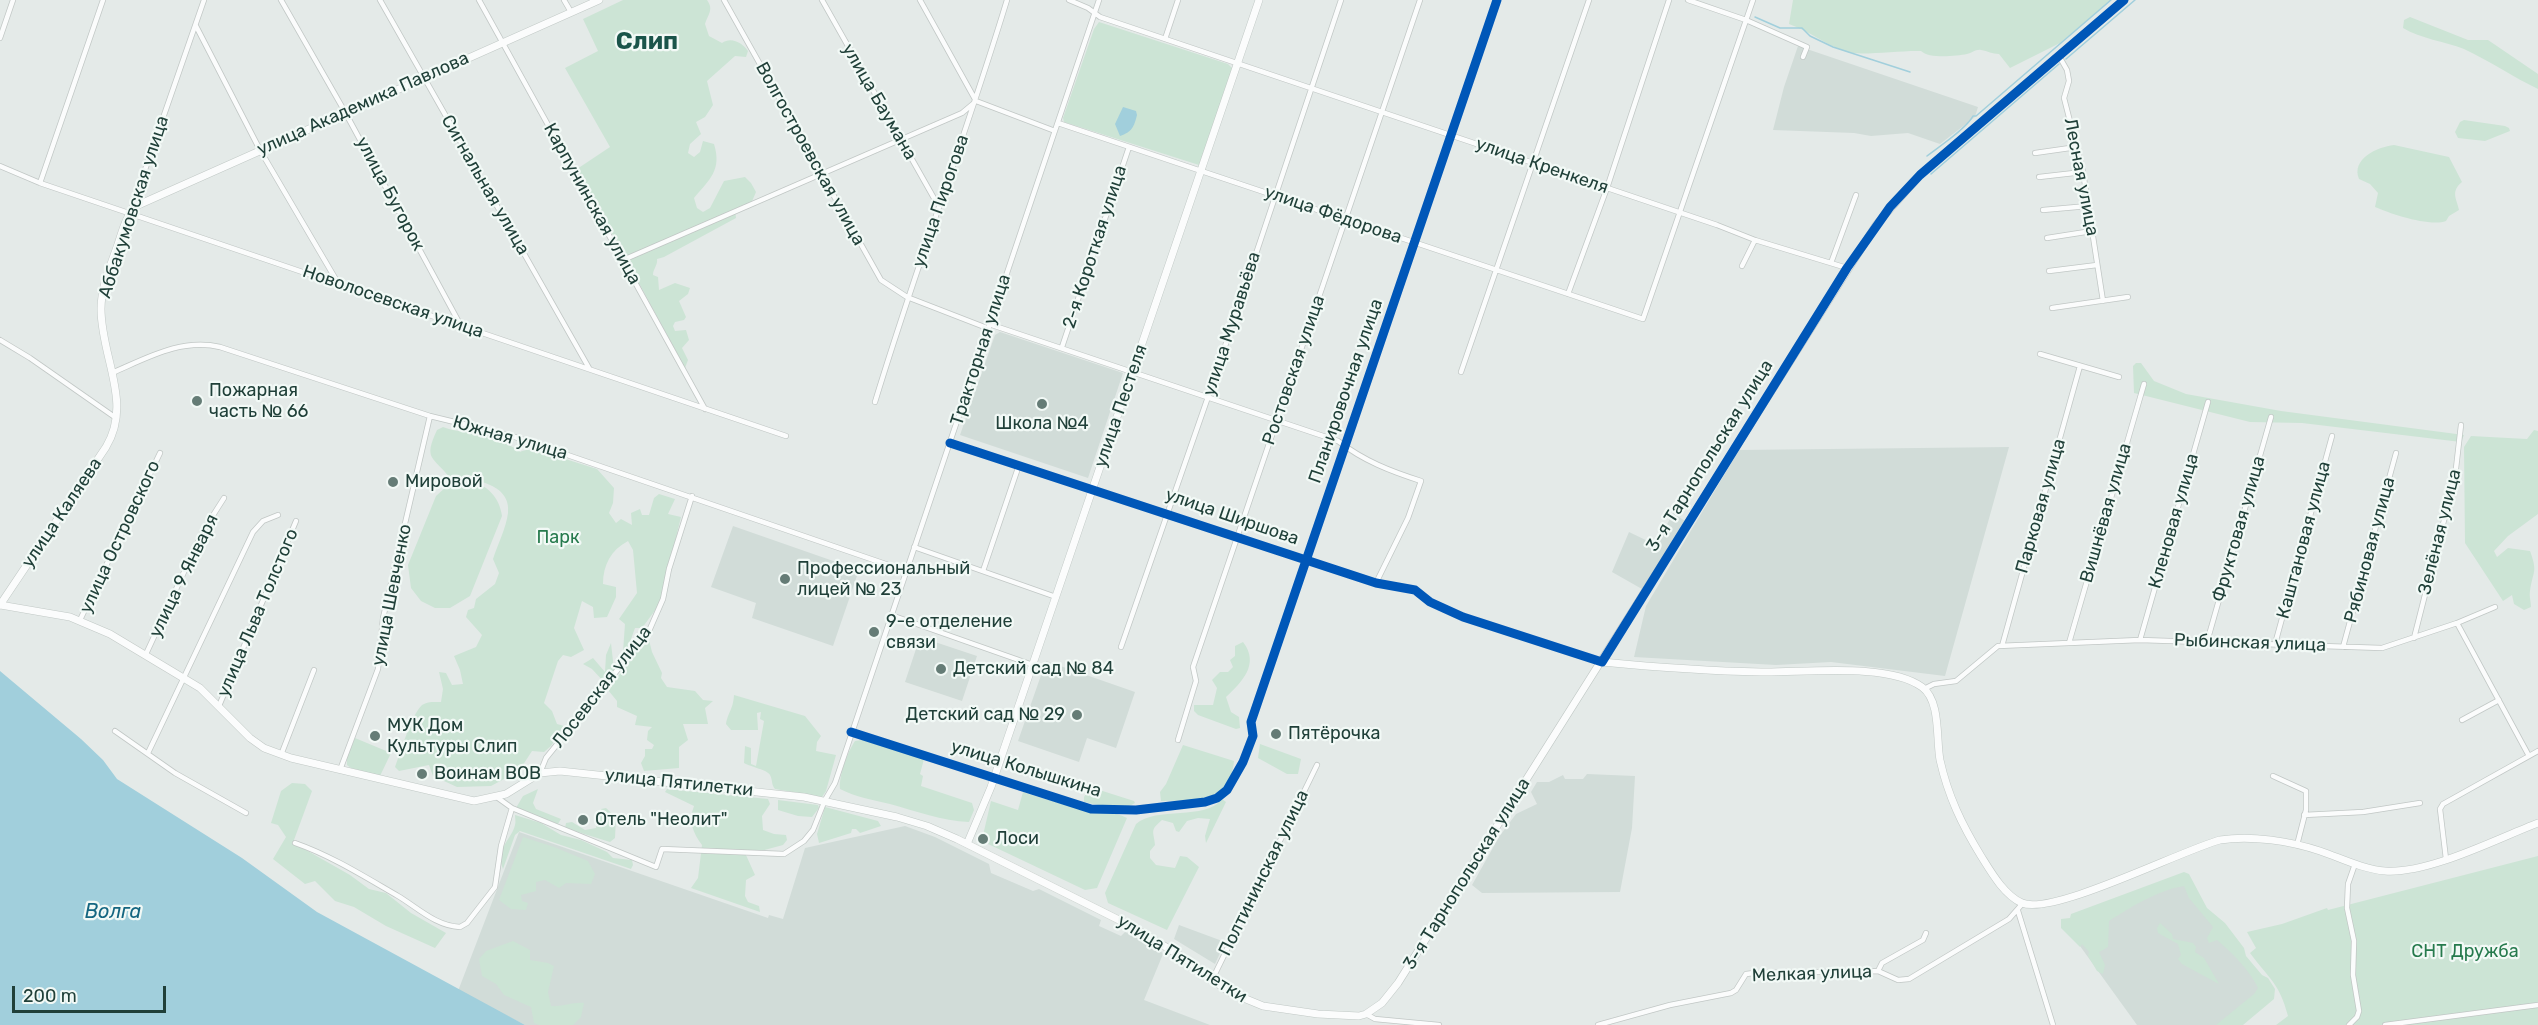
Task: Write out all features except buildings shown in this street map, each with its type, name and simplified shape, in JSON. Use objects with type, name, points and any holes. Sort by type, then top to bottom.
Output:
[{"type":"main road","name":"улица Академика Павлова","points":[[130,213],[144,200],[599,0]]},
{"type":"main road","name":"улица Пестеля","points":[[967,844],[978,823],[994,778],[1259,0]]},
{"type":"main road","name":"3-я Тарнопольская улица","points":[[1366,1014],[1382,1003],[1393,991],[1876,225],[1904,191],[2124,0]]},
{"type":"main road","name":"Аббакумовская улица","points":[[118,419],[102,324],[101,302],[104,286],[130,213]]},
{"type":"main road","name":"улица Каляева","points":[[0,605],[106,447],[114,433],[118,419]]},
{"type":"main road","points":[[0,605],[80,620],[110,634],[185,678],[207,694],[250,738],[281,755],[466,800],[498,798],[540,773]]},
{"type":"main road","points":[[1602,662],[1762,672],[1847,670],[1908,679],[1924,689],[1933,707],[1939,756],[1953,806],[1971,840],[2011,897],[2034,906],[2075,894],[2220,840],[2242,838],[2297,846],[2321,851],[2355,864],[2383,871],[2400,871],[2446,859],[2538,823]]},
{"type":"main road","name":"улица Пятилетки","points":[[540,773],[560,771],[825,801],[915,822],[967,844],[1148,935],[1237,997],[1275,1009],[1342,1017],[1366,1014]]},
{"type":"street","points":[[0,38],[13,0]]},
{"type":"street","points":[[40,183],[103,0]]},
{"type":"street","name":"Аббакумовская улица","points":[[130,213],[204,0]]},
{"type":"street","name":"улица Бугорок","points":[[281,0],[345,112],[461,326]]},
{"type":"street","name":"Сигнальная улица","points":[[380,0],[590,369]]},
{"type":"street","name":"Карпунинская улица","points":[[479,0],[705,409]]},
{"type":"street","points":[[564,0],[571,12]]},
{"type":"street","name":"Волгостроевская улица","points":[[724,0],[881,280],[907,297],[988,326],[1062,347],[1338,441],[1378,467],[1421,481],[1408,518],[1376,583]]},
{"type":"street","name":"улица Баумана","points":[[822,0],[935,200],[939,202]]},
{"type":"street","points":[[920,0],[976,101],[1055,131]]},
{"type":"street","name":"улица Пирогова","points":[[875,402],[907,297],[976,101],[1007,0]]},
{"type":"street","name":"улица Кренкеля","points":[[1069,0],[1100,17],[1679,212],[1755,240],[1847,268]]},
{"type":"street","name":"Тракторная улица","points":[[512,808],[656,867],[662,849],[784,854],[804,841],[813,830],[833,788],[1099,0]]},
{"type":"street","points":[[1165,39],[1178,0]]},
{"type":"street","name":"улица Муравьёва","points":[[1121,647],[1208,397],[1341,0]]},
{"type":"street","name":"Ростовская улица","points":[[1178,740],[1196,681],[1193,667],[1420,0]]},
{"type":"street","name":"Планировочная улица","points":[[1227,790],[1243,762],[1253,736],[1251,722],[1497,0]]},
{"type":"street","points":[[1461,372],[1531,163],[1589,0]]},
{"type":"street","points":[[1568,294],[1607,188],[1669,0]]},
{"type":"street","points":[[1688,0],[1746,20],[1807,47],[1803,57]]},
{"type":"street","points":[[1679,212],[1753,0]]},
{"type":"street","points":[[196,26],[260,150],[338,283]]},
{"type":"street","name":"Лесная улица","points":[[2059,56],[2067,70],[2069,81],[2064,98],[2083,172],[2103,301]]},
{"type":"street","points":[[622,260],[962,113],[976,101]]},
{"type":"street","name":"улица Фёдорова","points":[[1058,123],[1643,319],[1679,212]]},
{"type":"street","name":"2-я Короткая улица","points":[[1062,347],[1129,147]]},
{"type":"street","points":[[2035,153],[2077,147]]},
{"type":"street","name":"Новолосевская улица","points":[[0,166],[40,183],[786,436]]},
{"type":"street","points":[[2039,177],[2083,172]]},
{"type":"street","points":[[1831,263],[1856,195]]},
{"type":"street","points":[[2043,210],[2088,206]]},
{"type":"street","points":[[2047,238],[2092,231]]},
{"type":"street","points":[[1742,266],[1755,240]]},
{"type":"street","points":[[2049,271],[2097,265]]},
{"type":"street","points":[[2052,308],[2128,297]]},
{"type":"street","points":[[0,340],[118,419]]},
{"type":"street","name":"Южная улица","points":[[112,373],[174,348],[203,344],[220,347],[430,416],[512,436],[906,571]]},
{"type":"street","points":[[2040,354],[2119,378]]},
{"type":"street","name":"Парковая улица","points":[[2000,646],[2080,366]]},
{"type":"street","name":"Вишнёвая улица","points":[[2069,643],[2144,384]]},
{"type":"street","name":"Кленовая улица","points":[[2140,640],[2208,402]]},
{"type":"street","name":"улица Шевченко","points":[[339,770],[378,669],[383,618],[430,416]]},
{"type":"street","name":"Фруктовая улица","points":[[2207,642],[2271,417]]},
{"type":"street","name":"Зелёная улица","points":[[2414,638],[2455,477],[2461,424]]},
{"type":"street","name":"Каштановая улица","points":[[2275,644],[2332,436]]},
{"type":"street","name":"улица Ширшова","points":[[950,442],[1376,583],[1415,590],[1430,602],[1463,617],[1602,662]]},
{"type":"street","name":"улица Островского","points":[[80,620],[160,453]]},
{"type":"street","name":"Рябиновая улица","points":[[2343,646],[2396,453]]},
{"type":"street","points":[[983,572],[1018,465]]},
{"type":"street","name":"Лосевская улица","points":[[540,773],[546,758],[649,631],[663,599],[669,569],[692,496]]},
{"type":"street","name":"улица 9 Января","points":[[146,654],[203,531],[224,498]]},
{"type":"street","points":[[148,753],[253,532],[263,522],[278,515]]},
{"type":"street","name":"улица Льва Толстого","points":[[219,706],[296,521]]},
{"type":"street","points":[[914,547],[1056,597]]},
{"type":"street","name":"Рыбинская улица","points":[[2000,646],[2140,640],[2382,648],[2457,623],[2495,607]]},
{"type":"street","points":[[891,615],[1033,665]]},
{"type":"street","points":[[2457,623],[2529,756]]},
{"type":"street","points":[[1924,689],[1934,684],[1956,681],[2000,646]]},
{"type":"street","points":[[281,755],[314,670]]},
{"type":"street","points":[[2462,720],[2499,700]]},
{"type":"street","points":[[115,731],[175,773],[246,813]]},
{"type":"street","name":"улица Колышкина","points":[[851,732],[1091,809],[1118,810],[1205,802],[1217,798],[1227,790]]},
{"type":"street","points":[[2446,859],[2440,809],[2443,804],[2538,751]]},
{"type":"street","name":"Полтининская улица","points":[[1212,980],[1317,765]]},
{"type":"street","points":[[2273,776],[2306,791],[2304,815],[2297,846]]},
{"type":"street","points":[[295,843],[314,849],[367,878],[441,924],[460,927],[491,894],[497,881],[501,846],[512,808],[498,798]]},
{"type":"street","points":[[2304,815],[2363,812],[2420,803]]},
{"type":"street","points":[[2349,1025],[2357,1017],[2359,1011],[2353,975],[2354,941],[2347,908],[2348,884],[2355,864]]},
{"type":"street","points":[[2023,903],[2018,911],[2054,1025]]},
{"type":"street","name":"Мелкая улица","points":[[1598,1025],[1670,1005],[1731,993],[1736,990],[1746,974],[1878,971],[1898,980],[1909,979],[2018,911]]},
{"type":"street","points":[[1878,971],[1882,963],[1923,940],[1926,933]]},
{"type":"street","points":[[2385,1025],[2538,1005]]},
{"type":"street","points":[[1366,1014],[1375,1019],[1439,1025]]},
{"type":"shaded area","points":[[1798,46],[1978,107],[1975,117],[1940,144],[1908,133],[1871,136],[1854,133],[1773,130]]},
{"type":"shaded area","name":"Школа №4","points":[[1000,332],[1123,373],[1088,478],[960,435],[995,335]]},
{"type":"shaded area","points":[[2009,447],[1945,676],[1831,662],[1776,665],[1634,657],[1646,606],[1739,450]]},
{"type":"shaded area","points":[[1673,513],[1685,521],[1642,589],[1612,572],[1629,532],[1656,545]]},
{"type":"shaded area","name":"Профессиональный лицей № 23","points":[[733,526],[859,570],[833,646],[752,618],[756,603],[711,587]]},
{"type":"shaded area","name":"Детский сад № 84","points":[[920,637],[977,656],[962,701],[905,682]]},
{"type":"shaded area","name":"Детский сад № 29","points":[[1046,661],[1135,692],[1116,748],[1087,738],[1079,762],[1018,741]]},
{"type":"shaded area","points":[[1587,774],[1635,776],[1632,828],[1620,892],[1482,893],[1472,885],[1499,837],[1516,814],[1537,804],[1531,792],[1537,782],[1549,782],[1563,775],[1565,779],[1583,779]]},
{"type":"shaded area","points":[[905,826],[935,837],[989,864],[991,873],[1033,891],[1039,889],[1101,920],[1099,926],[1121,936],[1125,932],[1157,947],[1163,954],[1144,1000],[1210,1025],[525,1025],[458,991],[519,832],[768,918],[769,915],[783,919],[805,848]]},
{"type":"shaded area","points":[[2182,879],[2269,992],[2227,1025],[2137,1025],[2067,928]]},
{"type":"shaded area","points":[[1179,925],[1225,942],[1215,964],[1174,939]]},
{"type":"green space","points":[[623,0],[707,0],[710,9],[705,24],[709,36],[722,43],[729,40],[736,41],[748,51],[746,57],[735,56],[707,81],[713,105],[705,117],[696,122],[701,134],[690,144],[688,153],[694,157],[700,152],[703,141],[714,144],[716,161],[713,174],[694,198],[697,208],[703,212],[710,208],[724,181],[745,177],[756,192],[750,206],[735,210],[736,218],[657,259],[653,273],[658,277],[659,290],[675,283],[690,288],[688,294],[679,301],[686,317],[684,320],[675,322],[673,326],[675,331],[686,330],[689,340],[682,348],[688,360],[685,368],[577,169],[610,147],[565,68],[598,51],[583,19]]},
{"type":"green space","points":[[1793,0],[2111,0],[2060,43],[2010,68],[1999,54],[1981,50],[1956,56],[1930,55],[1921,51],[1847,52],[1789,24]]},
{"type":"green space","points":[[2410,17],[2468,40],[2488,40],[2538,74],[2538,89],[2464,49],[2417,35],[2403,28],[2404,20]]},
{"type":"green space","points":[[1099,22],[1228,64],[1232,68],[1199,165],[1064,122],[1063,118],[1094,29]]},
{"type":"green space","points":[[2464,120],[2505,126],[2510,131],[2485,141],[2458,138],[2455,132],[2460,122]]},
{"type":"green space","points":[[2394,145],[2449,157],[2462,182],[2455,192],[2459,210],[2449,216],[2446,221],[2421,221],[2375,207],[2378,193],[2370,184],[2359,179],[2359,166],[2362,160],[2373,151]]},
{"type":"green space","points":[[2141,363],[2154,381],[2186,394],[2281,411],[2464,435],[2461,442],[2302,423],[2250,422],[2134,393],[2133,366]]},
{"type":"green space","name":"Парк","points":[[443,427],[493,436],[520,452],[535,451],[597,469],[614,488],[613,503],[609,513],[616,523],[621,519],[632,525],[631,513],[640,509],[642,515],[649,515],[654,498],[659,494],[675,499],[668,514],[681,517],[661,599],[642,628],[635,628],[626,653],[623,652],[625,624],[619,619],[637,593],[633,550],[628,541],[609,559],[603,584],[616,587],[616,597],[607,617],[594,618],[593,607],[582,601],[574,628],[584,650],[571,657],[563,655],[558,661],[544,703],[552,711],[557,724],[564,726],[551,746],[544,752],[532,751],[519,771],[491,786],[457,787],[433,776],[429,765],[399,771],[395,767],[410,725],[418,710],[427,703],[441,702],[443,689],[439,672],[446,673],[452,685],[463,684],[454,656],[476,647],[482,635],[466,617],[468,610],[474,608],[476,599],[495,584],[499,573],[493,559],[508,513],[508,503],[497,489],[479,481],[450,478],[435,461],[430,453],[431,447],[437,430]]},
{"type":"green space","points":[[2534,430],[2538,431],[2538,514],[2508,536],[2494,551],[2497,557],[2508,548],[2530,551],[2534,568],[2530,593],[2531,607],[2524,610],[2514,604],[2512,595],[2503,601],[2465,543],[2464,447],[2471,436],[2527,439]]},
{"type":"green space","points":[[469,481],[482,485],[492,493],[502,516],[470,596],[450,608],[435,608],[421,601],[411,588],[408,565],[436,496],[447,486]]},
{"type":"green space","points":[[648,636],[652,652],[662,673],[661,678],[667,687],[695,691],[703,700],[713,701],[705,708],[708,724],[683,724],[688,740],[679,747],[679,768],[644,771],[641,763],[645,756],[645,749],[652,749],[654,745],[647,740],[648,731],[652,727],[635,725],[637,716],[617,707],[617,701],[608,690]]},
{"type":"green space","points":[[1243,642],[1250,658],[1247,672],[1226,697],[1231,712],[1239,717],[1240,728],[1236,729],[1198,715],[1194,711],[1194,705],[1213,705],[1217,688],[1212,680],[1220,672],[1228,672],[1233,667],[1230,660],[1235,656],[1235,646]]},
{"type":"green space","points":[[611,643],[614,670],[604,682],[592,669],[583,664],[593,658],[605,672],[606,655]]},
{"type":"green space","points":[[734,695],[805,716],[821,736],[817,742],[816,751],[836,755],[826,791],[822,797],[775,789],[769,773],[744,763],[745,746],[751,748],[751,764],[756,766],[764,721],[760,719],[761,712],[757,713],[758,730],[731,730],[726,724]]},
{"type":"green space","points":[[355,738],[391,753],[380,776],[347,765],[347,757]]},
{"type":"green space","points":[[869,739],[924,759],[920,774],[923,776],[921,786],[972,803],[974,810],[969,822],[929,815],[840,789],[842,771],[852,746],[855,741]]},
{"type":"green space","points":[[1260,744],[1301,759],[1298,774],[1287,774],[1258,758]]},
{"type":"green space","points":[[1183,745],[1234,761],[1231,775],[1226,785],[1208,797],[1161,801],[1160,792],[1166,784]]},
{"type":"green space","points":[[292,783],[305,784],[312,791],[294,840],[299,846],[350,875],[369,889],[386,893],[411,913],[446,933],[435,948],[386,926],[354,907],[335,901],[315,881],[305,884],[273,859],[286,837],[278,825],[271,823],[281,791]]},
{"type":"green space","points":[[1090,787],[1135,803],[1130,806],[1117,807],[1084,802],[1084,797]]},
{"type":"green space","points":[[538,789],[533,803],[536,809],[561,819],[558,824],[516,808],[523,796]]},
{"type":"green space","points":[[667,789],[768,799],[770,804],[762,816],[763,830],[786,835],[787,840],[783,845],[746,855],[755,875],[746,880],[745,896],[748,902],[759,906],[760,912],[691,888],[698,878],[702,845],[692,827],[691,817],[694,806],[665,792]]},
{"type":"green space","points":[[1023,792],[1078,808],[1112,813],[1127,818],[1097,888],[1085,890],[986,843],[984,831],[991,801],[1018,810]]},
{"type":"green space","points":[[1222,799],[1226,802],[1206,843],[1205,836],[1210,819],[1198,818],[1187,821],[1179,832],[1176,831],[1173,823],[1162,820],[1154,829],[1155,845],[1150,851],[1150,858],[1156,865],[1175,868],[1180,856],[1187,857],[1199,867],[1167,930],[1108,903],[1105,893],[1136,824],[1155,816],[1204,810],[1214,806]]},
{"type":"green space","points":[[778,800],[818,805],[819,808],[812,817],[798,816],[778,810]]},
{"type":"green space","points":[[825,807],[878,821],[881,826],[860,833],[852,829],[851,833],[819,843],[817,834]]},
{"type":"green space","points":[[606,808],[616,817],[615,838],[610,842],[565,828],[566,823],[572,822],[585,830],[596,828],[601,809]]},
{"type":"green space","points":[[515,815],[541,823],[561,835],[581,840],[607,852],[613,858],[632,860],[633,865],[631,869],[520,831],[515,835],[503,869],[502,850],[513,830]]},
{"type":"green space","points":[[523,837],[588,861],[595,874],[591,884],[566,883],[559,888],[545,880],[536,882],[536,891],[521,895],[522,901],[528,903],[526,910],[511,909],[499,900]]},
{"type":"green space","name":"СНТ Дружба","points":[[2538,856],[2538,1025],[2276,1025],[2288,1016],[2285,1005],[2273,982],[2250,953],[2256,948],[2247,932],[2282,924],[2327,908],[2328,910]]},
{"type":"green space","points":[[2184,872],[2189,874],[2207,908],[2225,923],[2244,948],[2246,956],[2262,975],[2268,978],[2275,989],[2274,999],[2243,1025],[2216,1025],[2254,994],[2258,988],[2235,956],[2217,940],[2209,943],[2207,938],[2213,927],[2189,898],[2184,886],[2155,895],[2109,921],[2108,947],[2099,952],[2105,965],[2103,974],[2097,971],[2088,956],[2089,952],[2082,944],[2080,947],[2061,928],[2061,919],[2070,918],[2071,914]]},
{"type":"green space","points":[[2160,923],[2172,934],[2173,939],[2193,943],[2196,947],[2195,952],[2204,958],[2219,984],[2182,964],[2178,959],[2181,955],[2178,944],[2158,933],[2157,928]]},
{"type":"green space","points":[[513,941],[530,950],[530,960],[554,966],[548,992],[551,1006],[584,1003],[581,1017],[573,1025],[534,1023],[531,1007],[504,995],[496,984],[482,976],[479,959],[486,951]]},
{"type":"water","points":[[1123,107],[1136,111],[1137,115],[1132,128],[1120,136],[1115,124]]},
{"type":"water","name":"Волга","points":[[0,671],[81,739],[103,760],[117,779],[242,858],[317,912],[525,1025],[0,1025]]},
{"type":"waterway","points":[[1927,156],[2111,0]]},
{"type":"waterway","points":[[2066,59],[2135,0]]},
{"type":"waterway","points":[[1755,17],[1780,28],[1802,28],[1810,36],[1833,47],[1910,72]]},
{"type":"waterway","points":[[1931,174],[2059,64]]},
{"type":"cycle path","points":[[851,732],[1091,809],[1136,810],[1205,802],[1217,798],[1227,790],[1243,762],[1253,736],[1251,722],[1497,0]]},
{"type":"cycle path","points":[[950,443],[1376,583],[1415,590],[1430,602],[1463,617],[1602,662],[1847,268],[1890,207],[1920,175],[2124,0]]},
{"type":"place","name":"Пожарная часть № 66","points":[[197,401]]},
{"type":"place","name":"Школа №4","points":[[1042,404]]},
{"type":"place","name":"Мировой","points":[[393,482]]},
{"type":"place","name":"Профессиональный лицей № 23","points":[[785,579]]},
{"type":"place","name":"9-е отделение связи","points":[[874,632]]},
{"type":"place","name":"Детский сад № 84","points":[[941,669]]},
{"type":"place","name":"Детский сад № 29","points":[[1077,715]]},
{"type":"place","name":"Пятёрочка","points":[[1276,734]]},
{"type":"place","name":"МУК Дом Культуры Слип","points":[[375,736]]},
{"type":"place","name":"Воинам ВОВ","points":[[422,774]]},
{"type":"place","name":"Отель \"Неолит\"","points":[[583,820]]},
{"type":"place","name":"Лоси","points":[[983,839]]},
{"type":"district","name":"Слип","points":[[647,42]]}]
